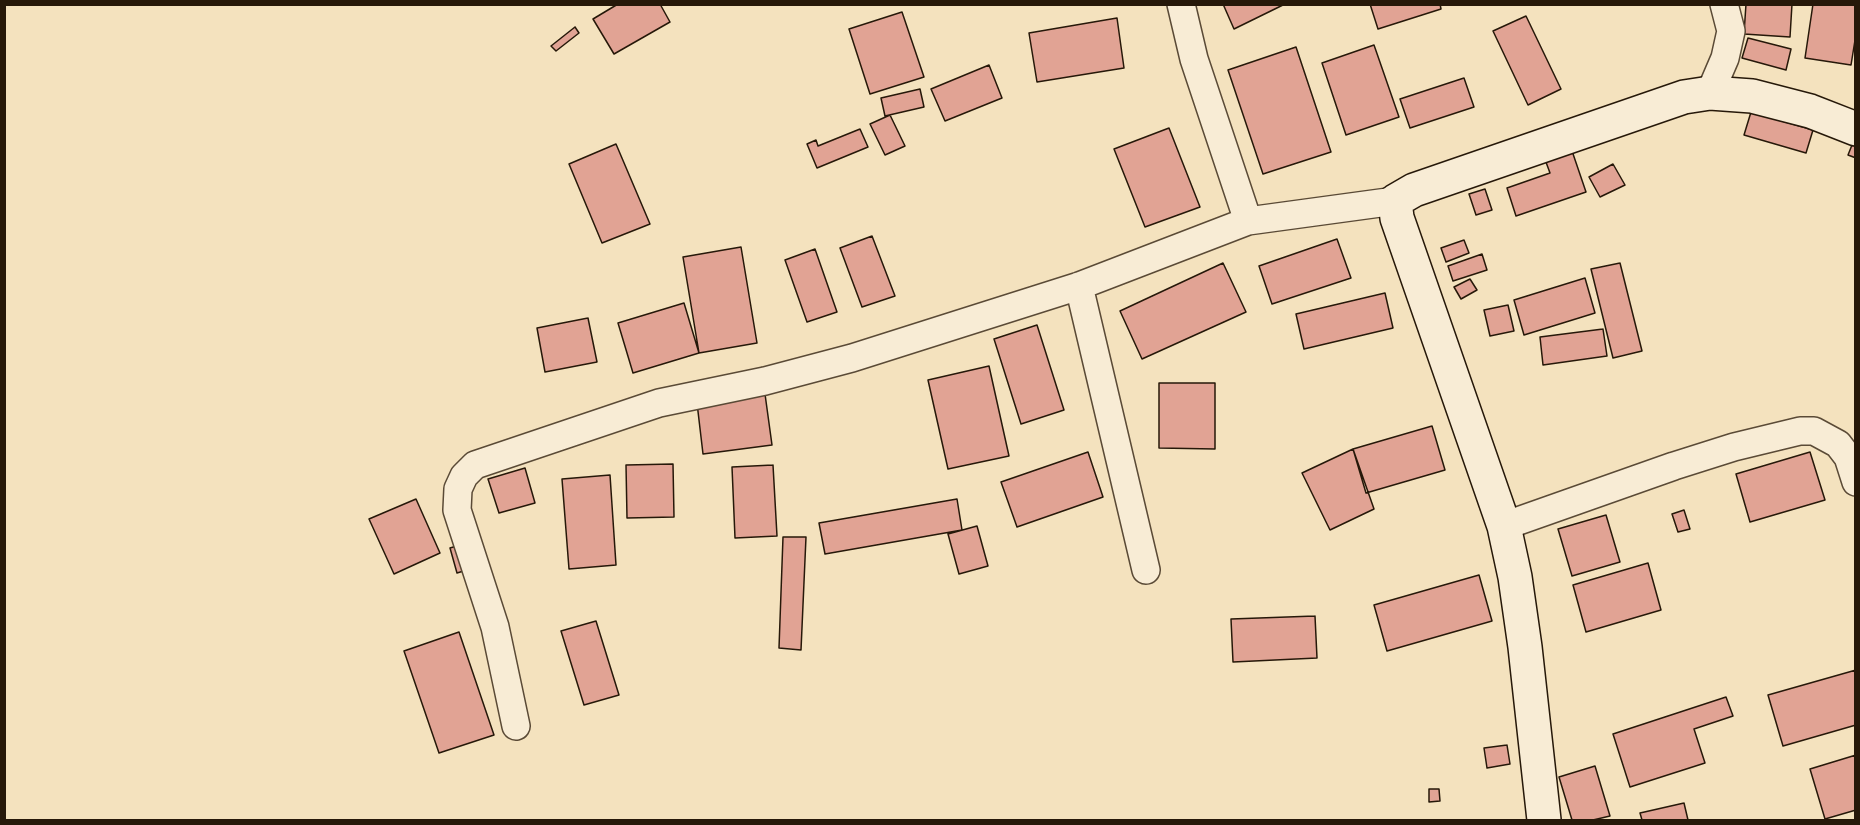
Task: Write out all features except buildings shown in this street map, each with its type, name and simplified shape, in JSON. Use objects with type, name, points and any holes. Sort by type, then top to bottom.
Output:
[{"type":"street","points":[[1181,4],[1194,59],[1248,221]]},
{"type":"street","points":[[1697,95],[1725,58],[1731,31],[1724,4]]},
{"type":"street","points":[[516,726],[495,627],[457,510],[458,489],[464,476],[475,465],[659,403],[765,381],[852,358],[1079,286],[1248,221],[1395,201],[1414,190],[1697,95],[1764,99],[1810,111],[1856,129]]},
{"type":"street","points":[[1395,201],[1397,218],[1504,526],[1522,624],[1544,820]]},
{"type":"street","points":[[1079,286],[1146,570]]},
{"type":"street","points":[[1504,526],[1674,466],[1734,447],[1800,431],[1815,431],[1838,444],[1848,457],[1856,482]]}]
